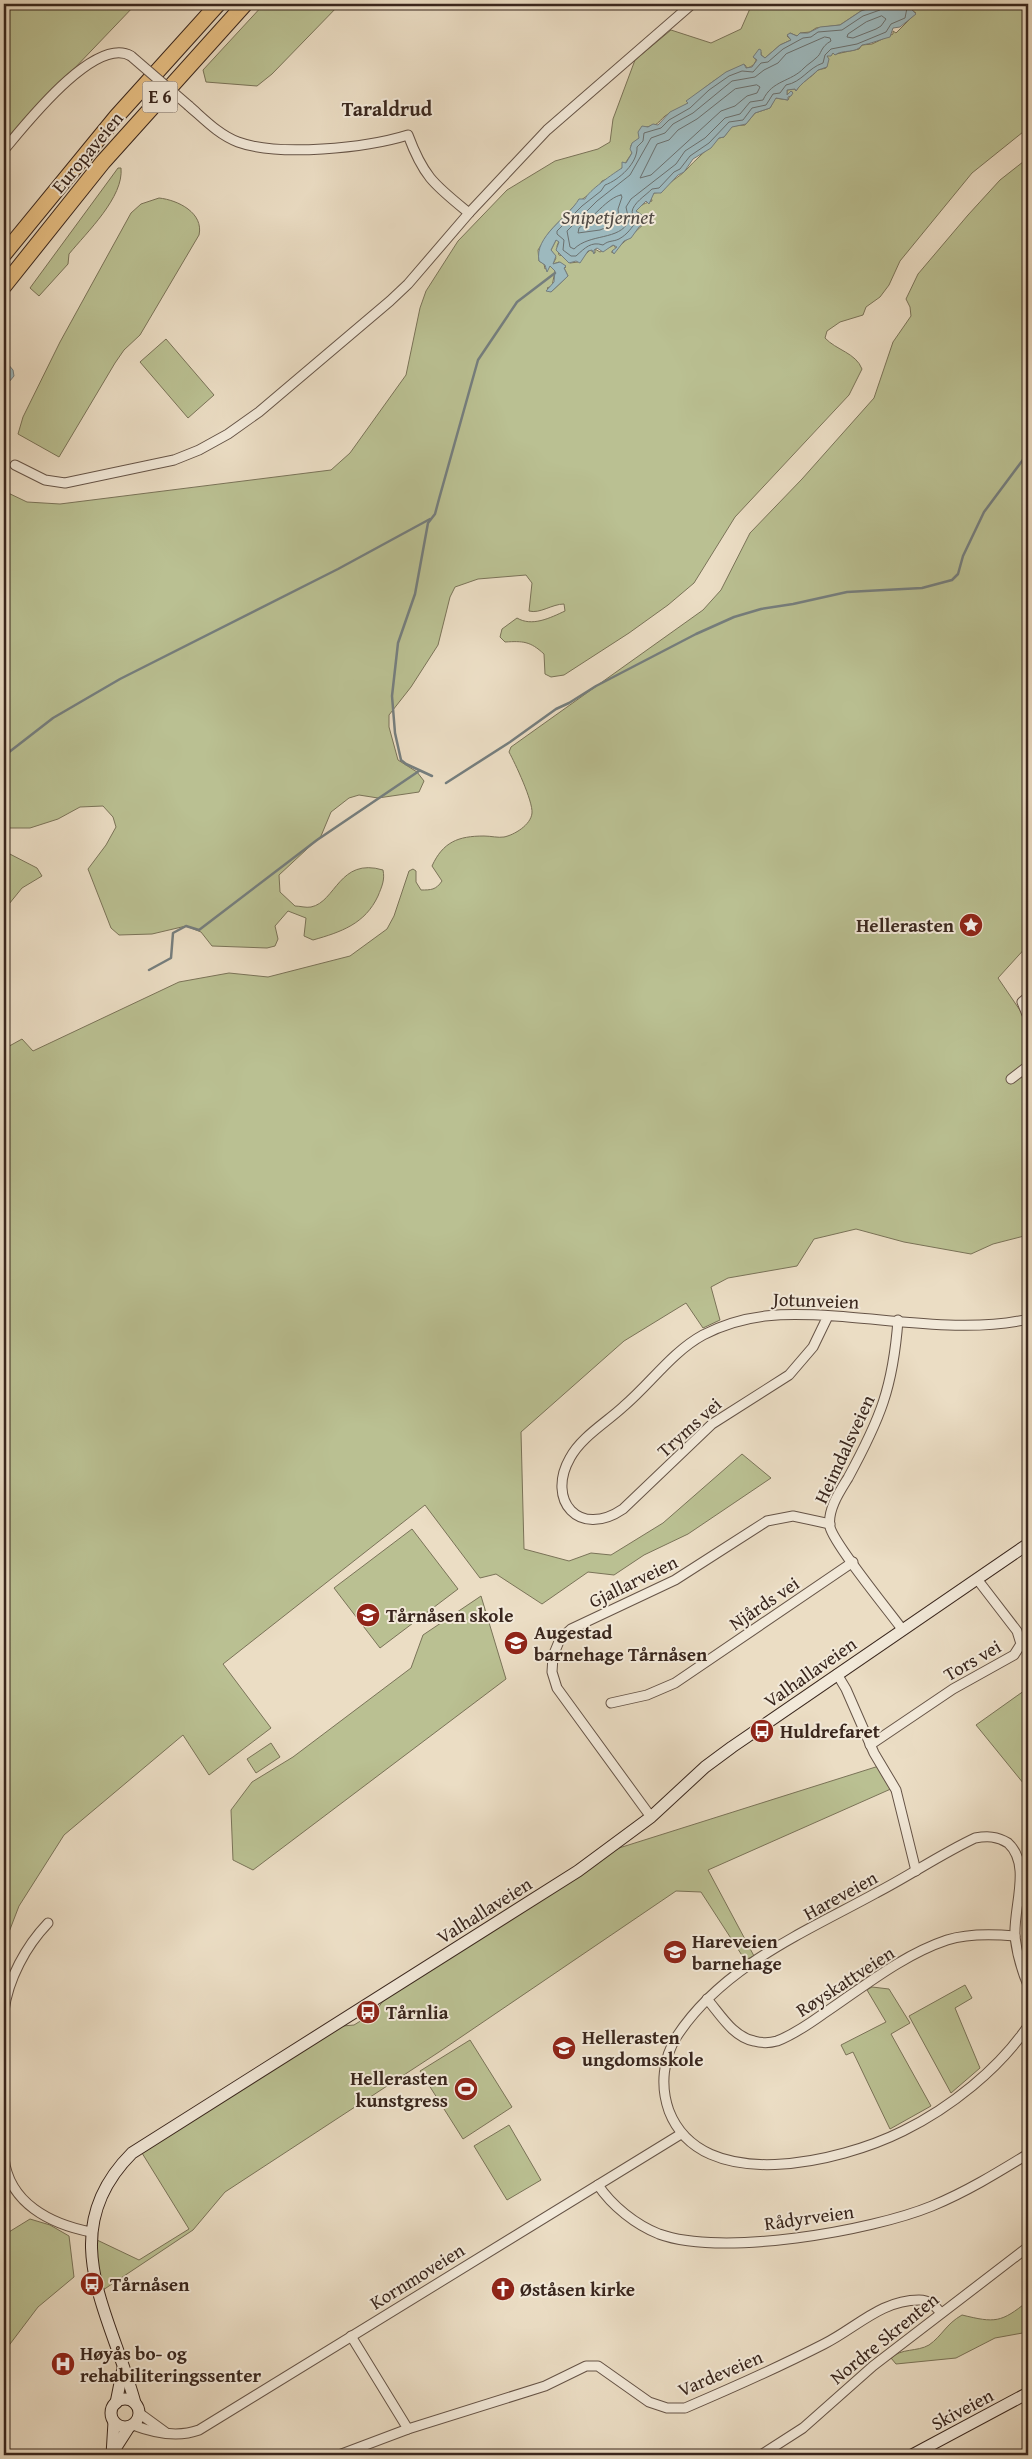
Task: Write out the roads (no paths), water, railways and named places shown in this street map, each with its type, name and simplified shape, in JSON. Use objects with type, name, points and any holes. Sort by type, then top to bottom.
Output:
[{"type":"highway","name":"Europaveien","points":[[4,254],[117,116],[218,4]]},
{"type":"highway","name":"Europaveien","points":[[4,286],[103,162],[245,4]]},
{"type":"street","points":[[15,466],[45,480],[66,483],[174,460],[212,444],[259,412],[408,284],[469,213],[547,130],[692,4]]},
{"type":"street","points":[[4,150],[61,87],[87,66],[116,52],[131,56],[225,136],[248,145],[270,149],[346,146],[382,142],[408,135],[416,157],[428,177],[469,213]]},
{"type":"street","points":[[1028,997],[1022,1002],[1028,1016]]},
{"type":"street","points":[[1011,1079],[1028,1066]]},
{"type":"street","name":"Jotunveien","points":[[563,1492],[566,1466],[576,1449],[626,1405],[681,1350],[700,1336],[736,1320],[759,1315],[788,1313],[984,1325],[1028,1320]]},
{"type":"street","name":"Tryms vei","points":[[563,1492],[569,1508],[582,1519],[595,1520],[616,1514],[642,1493],[712,1424],[788,1375],[813,1347],[828,1316]]},
{"type":"street","name":"Heimdalsveien","points":[[898,1320],[894,1368],[886,1399],[877,1422],[835,1502],[830,1524],[835,1537],[902,1629]]},
{"type":"street","name":"Gjallarveien","points":[[651,1817],[558,1688],[552,1663],[560,1639],[574,1627],[675,1580],[768,1521],[793,1516],[830,1524]]},
{"type":"street","name":"Valhallaveien","points":[[137,2408],[94,2273],[90,2252],[90,2232],[96,2208],[106,2187],[121,2164],[139,2148],[556,1885],[651,1817],[713,1761],[1028,1544]]},
{"type":"street","name":"Njårds vei","points":[[611,1703],[658,1691],[679,1680],[853,1562]]},
{"type":"street","name":"Tors vei","points":[[870,1745],[953,1689],[1007,1659],[1018,1650],[1020,1641],[1017,1632],[977,1579]]},
{"type":"street","points":[[837,1674],[846,1689],[870,1745],[896,1790],[916,1871]]},
{"type":"street","name":"Hareveien","points":[[1028,1985],[1015,1936],[1022,1872],[1021,1860],[1010,1844],[995,1837],[975,1838],[757,1959],[729,1979],[707,1999],[677,2037],[666,2061],[664,2073],[665,2099],[681,2134],[692,2144],[721,2159],[739,2164],[759,2165],[814,2160],[857,2148],[903,2131],[942,2108],[987,2072],[1028,2026]]},
{"type":"street","points":[[4,2011],[6,1999],[22,1958],[48,1923]]},
{"type":"street","name":"Røyskattveien","points":[[707,1999],[743,2038],[754,2042],[776,2041],[805,2026],[904,1961],[948,1940],[987,1934],[1015,1936]]},
{"type":"street","name":"Kornmoveien","points":[[131,2426],[153,2432],[182,2434],[199,2430],[681,2134]]},
{"type":"street","name":"Rådyrveien","points":[[598,2185],[608,2199],[631,2218],[660,2234],[702,2242],[787,2240],[866,2225],[930,2206],[989,2178],[1028,2154]]},
{"type":"street","points":[[4,2158],[12,2187],[28,2205],[52,2220],[90,2232]]},
{"type":"street","name":"Nordre Skrenten","points":[[761,2455],[802,2428],[873,2366],[1028,2247]]},
{"type":"street","name":"Vardeveien","points":[[339,2455],[408,2429],[546,2386],[592,2365],[598,2366],[649,2402],[667,2408],[685,2408],[811,2351],[882,2309],[919,2300],[930,2302],[941,2313]]},
{"type":"street","points":[[351,2336],[408,2429]]},
{"type":"street","name":"Valhallaveien","points":[[116,2402],[123,2366]]},
{"type":"street","name":"Skiveien","points":[[912,2455],[1028,2393]]},
{"type":"street","points":[[111,2455],[114,2422],[111,2414],[116,2402],[126,2399],[167,2433]]},
{"type":"street","points":[[111,2455],[131,2426],[137,2408]]},
{"type":"street","points":[[114,2422],[119,2426],[131,2426]]},
{"type":"water","name":"Snipetjernet","points":[[883,4],[932,4],[919,9],[915,7],[912,10],[916,14],[900,27],[893,28],[890,37],[862,45],[853,51],[835,55],[833,53],[831,56],[827,56],[829,59],[827,67],[818,70],[796,91],[795,89],[787,90],[787,95],[791,91],[793,93],[788,97],[788,100],[776,98],[770,108],[755,113],[746,124],[732,127],[711,148],[693,159],[684,172],[678,175],[661,193],[654,193],[649,204],[646,201],[636,211],[642,215],[645,223],[639,227],[631,238],[624,241],[614,254],[612,251],[617,247],[613,245],[603,252],[597,248],[594,250],[594,254],[592,250],[588,251],[580,263],[576,261],[569,263],[556,250],[559,242],[556,240],[551,250],[556,256],[553,264],[560,262],[566,266],[564,268],[568,276],[551,292],[546,291],[554,282],[555,271],[550,266],[547,272],[545,265],[539,261],[542,243],[579,199],[585,199],[596,187],[622,168],[622,162],[626,163],[632,153],[630,149],[632,143],[639,138],[638,132],[642,126],[658,125],[670,112],[688,103],[686,101],[726,72],[744,64],[746,68],[752,67],[757,60],[753,57],[759,49],[761,50],[761,55],[765,58],[780,45],[791,40],[787,35],[790,33],[797,36],[800,33],[808,33],[820,27],[840,25],[861,11]]},
{"type":"water","points":[[7,363],[13,370],[14,376],[4,388],[4,364]]},
{"type":"waterway","points":[[432,776],[401,760],[395,733],[392,696],[398,643],[415,594],[428,523],[435,514],[478,360],[517,302],[555,273]]},
{"type":"waterway","points":[[446,783],[510,742],[556,709],[696,634],[734,617],[761,609],[847,592],[922,588],[952,580],[958,574],[963,556],[984,512],[1028,453]]},
{"type":"waterway","points":[[4,756],[53,718],[120,679],[338,569],[430,519]]},
{"type":"waterway","points":[[149,970],[171,958],[173,933],[186,926],[199,930],[317,840],[419,771]]},
{"type":"waterway","points":[[4,2250],[5,2246]]},
{"type":"place","name":"Hellerasten","points":[[971,925]]},
{"type":"place","name":"Tårnåsen skole","points":[[368,1615]]},
{"type":"place","name":"Augestad barnehage Tårnåsen","points":[[516,1643]]},
{"type":"place","name":"Huldrefaret","points":[[762,1731]]},
{"type":"place","name":"Hareveien barnehage","points":[[675,1952]]},
{"type":"place","name":"Tårnlia","points":[[368,2012]]},
{"type":"place","name":"Hellerasten ungdomsskole","points":[[564,2048]]},
{"type":"place","name":"Hellerasten kunstgress","points":[[466,2089]]},
{"type":"place","name":"Tårnåsen","points":[[92,2284]]},
{"type":"place","name":"Øståsen kirke","points":[[503,2289]]},
{"type":"place","name":"Høyås bo- og rehabiliteringssenter","points":[[63,2364]]},
{"type":"district","name":"Taraldrud","points":[[387,109]]}]
